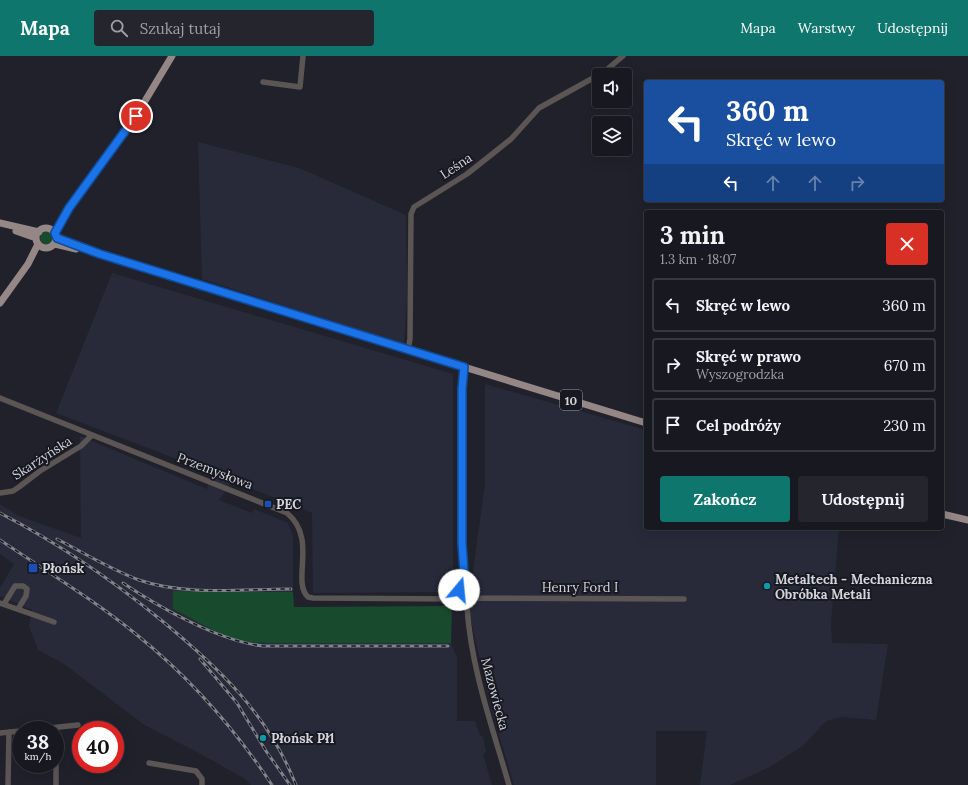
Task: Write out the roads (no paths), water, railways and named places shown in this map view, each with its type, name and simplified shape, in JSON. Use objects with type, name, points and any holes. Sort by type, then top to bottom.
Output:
[{"type":"main road","points":[[0,224],[39,241],[50,248],[54,236],[69,208],[124,134],[155,86],[172,56]]},
{"type":"main road","points":[[0,303],[28,264],[39,241],[42,229],[54,236]]},
{"type":"main road","name":"10","points":[[54,236],[100,254],[644,422]]},
{"type":"main road","points":[[944,514],[968,520]]},
{"type":"street","points":[[263,82],[300,87],[303,56]]},
{"type":"street","name":"Leśna","points":[[408,350],[410,339],[411,214],[414,207],[467,174],[511,139],[539,108],[604,72],[623,56]]},
{"type":"street","points":[[464,367],[462,389],[462,543],[465,587]]},
{"type":"street","name":"Przemysłowa","points":[[0,398],[287,513],[295,519],[303,538],[302,589],[308,597],[456,599]]},
{"type":"street","name":"Skarżyńska","points":[[0,493],[19,487],[40,471],[81,446],[92,435]]},
{"type":"street","points":[[18,609],[27,593],[27,589],[23,586],[15,586],[2,603],[18,609],[54,622]]},
{"type":"street","points":[[465,587],[474,592],[475,598],[473,603],[467,607],[459,605],[456,599],[459,590],[465,587]]},
{"type":"street","name":"Henry Ford I","points":[[475,598],[684,598]]},
{"type":"street","name":"Mazowiecka","points":[[467,607],[468,630],[478,681],[509,785]]},
{"type":"street","points":[[8,785],[9,732]]},
{"type":"street","points":[[0,733],[12,732]]},
{"type":"street","points":[[149,763],[196,771],[202,779],[202,785]]},
{"type":"street","points":[[56,773],[56,785]]},
{"type":"railway","points":[[0,513],[84,562],[161,620],[203,656],[240,694],[256,714],[285,759],[296,785]]},
{"type":"railway","points":[[57,539],[118,571],[139,580],[157,585],[194,590],[291,589]]},
{"type":"railway","points":[[0,540],[121,622],[175,668],[227,724],[258,764],[272,785]]},
{"type":"railway","points":[[123,583],[154,603],[190,622],[228,638],[246,643],[263,646],[448,646]]},
{"type":"railway","points":[[200,659],[237,703],[266,751],[290,785]]},
{"type":"place","name":"PEC","points":[[268,504]]},
{"type":"place","name":"Płońsk","points":[[33,568]]},
{"type":"place","name":"Metaltech - Mechaniczna Obróbka Metali","points":[[767,586]]},
{"type":"place","name":"Płońsk Pł1","points":[[263,738]]}]
